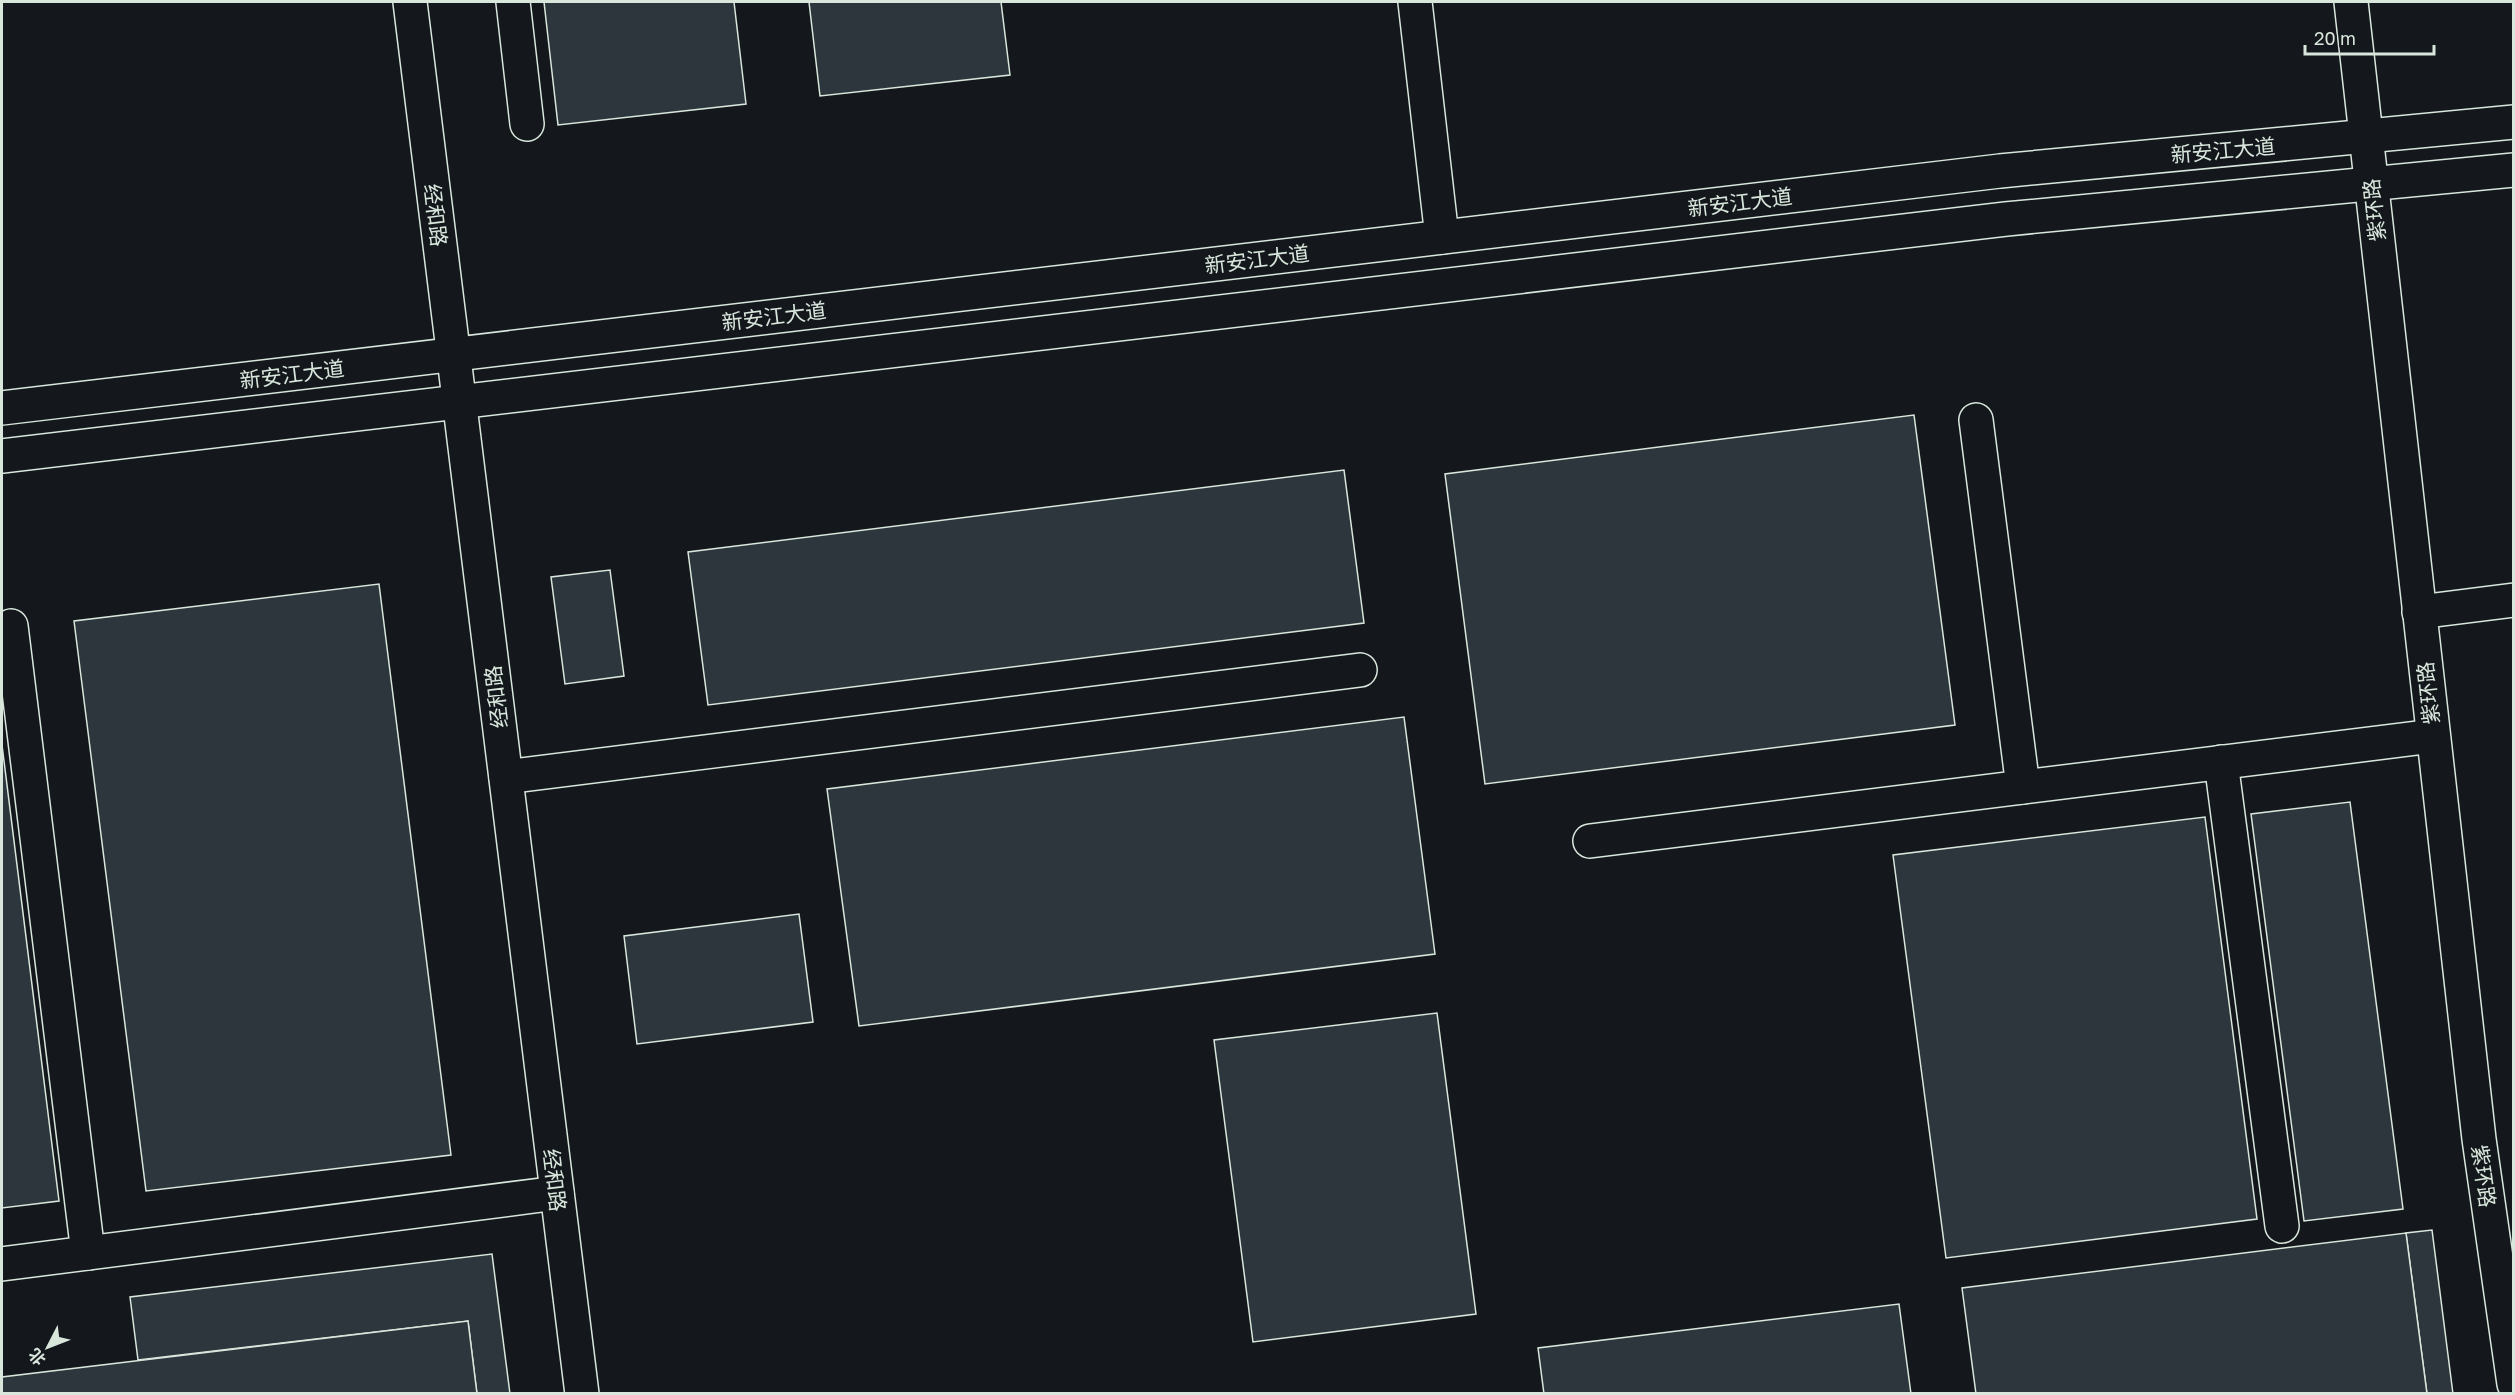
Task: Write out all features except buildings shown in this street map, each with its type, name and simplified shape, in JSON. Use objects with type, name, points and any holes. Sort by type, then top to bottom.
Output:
[{"type":"main road","name":"经和路","points":[[410,2],[582,1394]]},
{"type":"main road","points":[[513,2],[527,124]]},
{"type":"main road","points":[[1415,2],[1442,237]]},
{"type":"main road","name":"紫环路","points":[[2351,2],[2479,1139],[2514,1384]]},
{"type":"main road","name":"新安江大道","points":[[2,408],[2000,171],[2514,122]]},
{"type":"main road","points":[[2,456],[1982,221],[2514,170]]},
{"type":"main road","points":[[1976,420],[2023,787]]},
{"type":"main road","points":[[2419,612],[2514,600]]},
{"type":"main road","points":[[11,626],[88,1253]]},
{"type":"main road","points":[[506,777],[1360,670]]},
{"type":"main road","points":[[1590,841],[2433,736]]},
{"type":"main road","points":[[2222,762],[2282,1226]]},
{"type":"main road","points":[[2,1264],[557,1193]]}]
